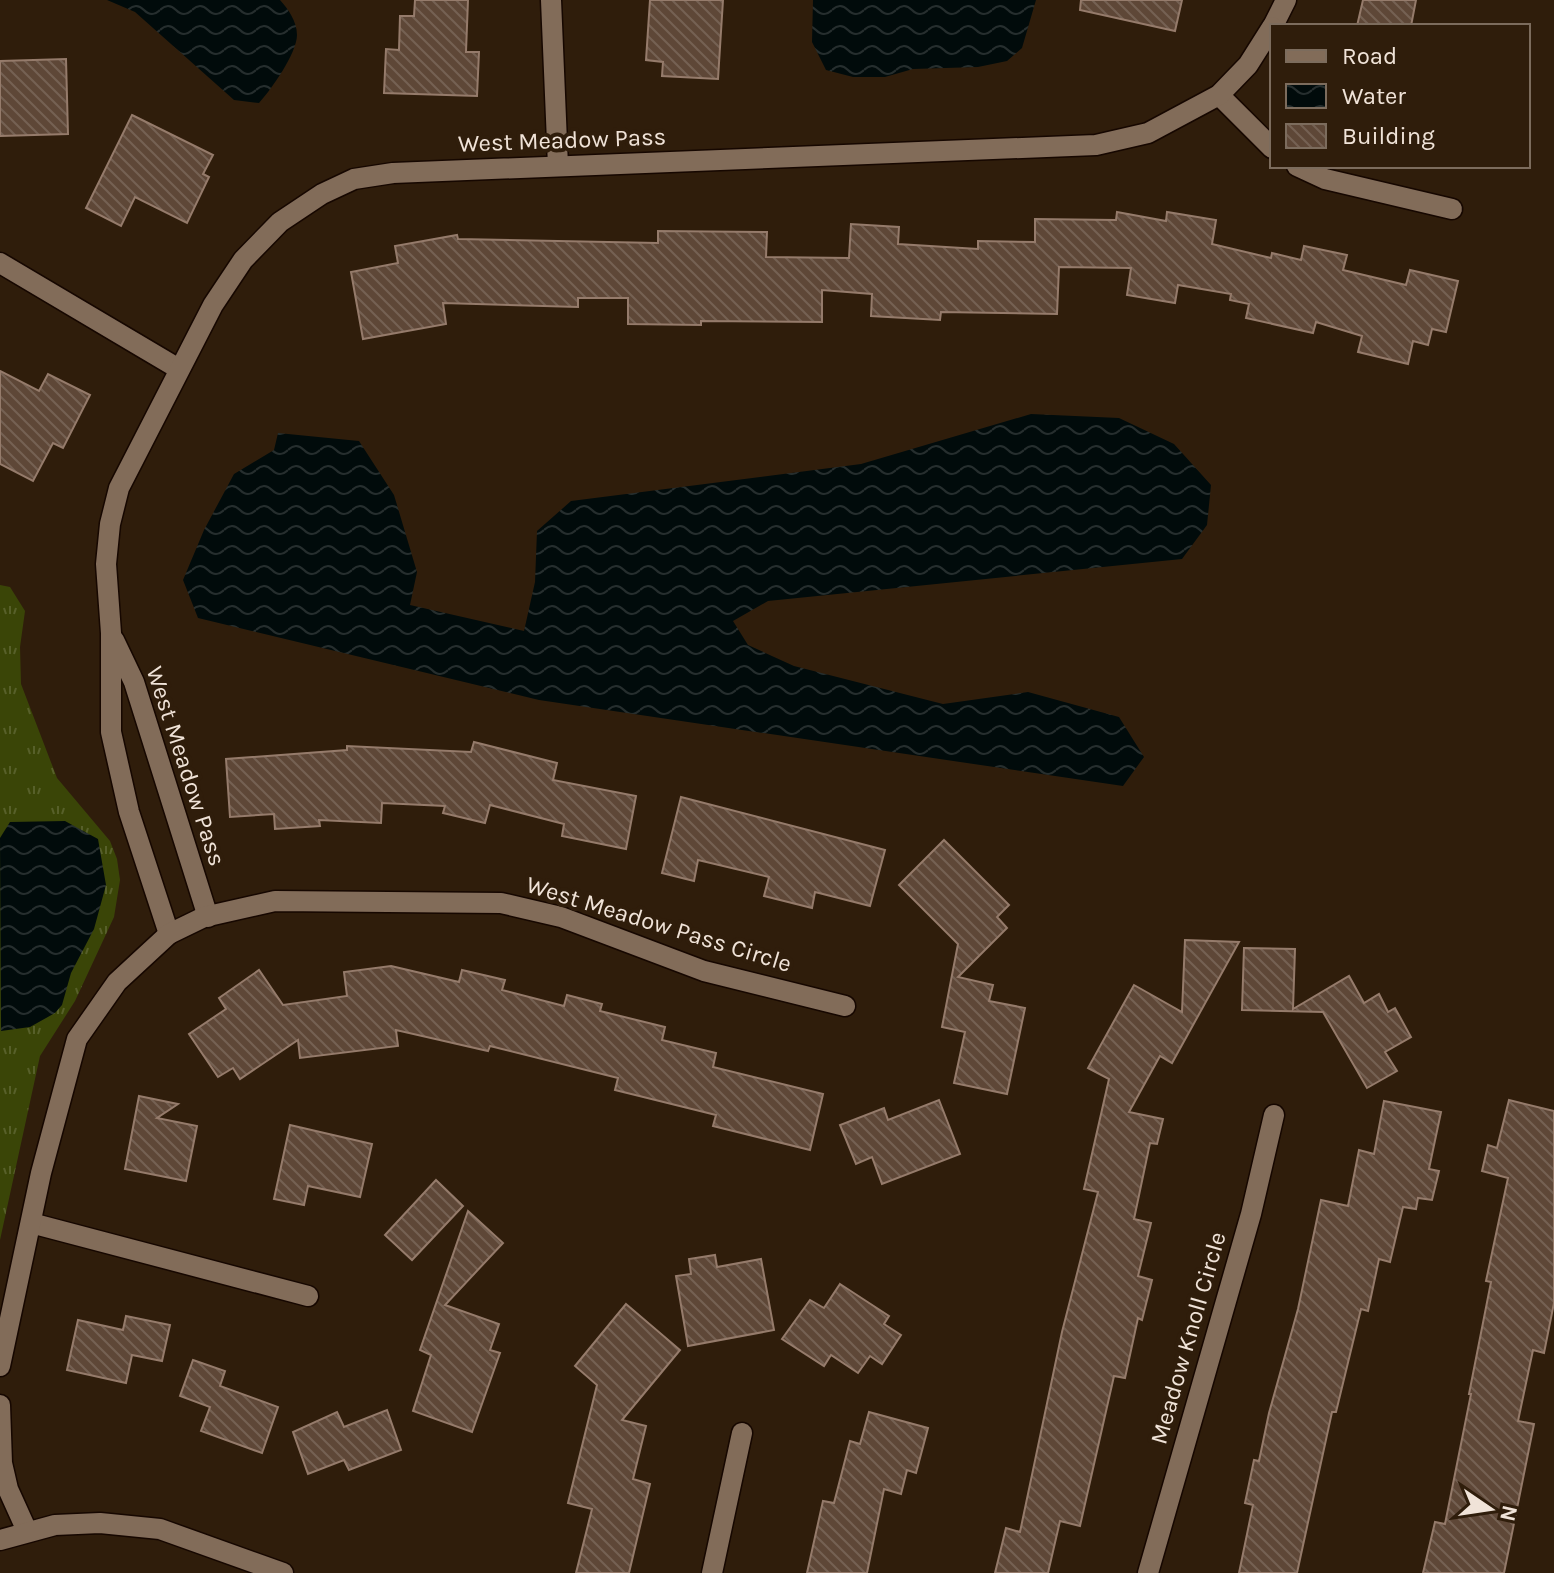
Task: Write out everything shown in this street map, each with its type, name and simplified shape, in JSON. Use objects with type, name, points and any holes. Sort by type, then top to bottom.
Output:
[{"type":"street","points":[[551,0],[558,166]]},
{"type":"street","name":"West Meadow Pass","points":[[1273,24],[1286,0]]},
{"type":"street","name":"West Meadow Pass","points":[[169,934],[129,812],[111,732],[111,633],[106,564],[110,524],[119,488],[213,305],[243,260],[280,222],[322,194],[354,179],[393,173],[1096,145],[1148,133],[1219,95],[1248,65],[1270,29]]},
{"type":"street","points":[[1219,95],[1270,146]]},
{"type":"street","points":[[1301,168],[1325,179],[1452,209]]},
{"type":"street","points":[[0,263],[179,369]]},
{"type":"street","name":"West Meadow Pass","points":[[111,633],[134,682],[208,917]]},
{"type":"street","name":"West Meadow Pass Circle","points":[[0,1366],[31,1223],[77,1039],[117,982],[169,934],[208,917],[275,901],[501,903],[561,917],[704,971],[845,1006]]},
{"type":"street","name":"Meadow Knoll Circle","points":[[1148,1573],[1251,1214],[1274,1115]]},
{"type":"street","points":[[31,1223],[308,1296]]},
{"type":"street","points":[[0,1405],[2,1463],[8,1489],[27,1531]]},
{"type":"street","points":[[712,1573],[742,1433]]},
{"type":"street","points":[[0,1540],[55,1525],[100,1523],[160,1529],[283,1573]]},
{"type":"green space","points":[[0,585],[10,587],[25,611],[20,647],[21,684],[57,778],[110,841],[120,880],[114,917],[75,1001],[40,1056],[0,1240]]},
{"type":"water","points":[[107,0],[280,0],[294,20],[296,43],[282,71],[259,103],[234,100],[135,12]]},
{"type":"water","points":[[813,0],[1036,0],[1022,48],[1007,61],[978,67],[913,69],[885,77],[853,77],[826,70],[812,42]]},
{"type":"water","points":[[1031,414],[1119,418],[1174,444],[1211,485],[1207,525],[1182,559],[768,601],[733,621],[748,645],[794,666],[943,704],[1028,692],[1119,717],[1144,757],[1123,786],[539,700],[198,618],[183,580],[204,530],[234,474],[274,450],[278,433],[359,441],[394,495],[417,572],[410,605],[524,631],[535,582],[537,531],[571,501],[861,464]]},
{"type":"water","points":[[65,821],[98,839],[106,885],[94,929],[71,973],[62,1005],[55,1013],[30,1027],[1,1031],[0,838],[10,822]]},
{"type":"building","points":[[415,0],[468,0],[466,52],[479,52],[477,96],[384,93],[386,49],[399,50],[400,16],[414,16]]},
{"type":"building","points":[[650,0],[723,0],[718,79],[662,76],[663,62],[646,60]]},
{"type":"building","points":[[1081,0],[1182,0],[1175,31],[1080,10]]},
{"type":"building","points":[[1363,0],[1416,0],[1411,24],[1357,24]]},
{"type":"building","points":[[66,59],[68,134],[0,136],[0,61]]},
{"type":"building","points":[[132,115],[213,155],[203,174],[209,177],[187,223],[135,197],[121,226],[86,208]]},
{"type":"building","points":[[1117,212],[1166,221],[1167,212],[1216,220],[1212,244],[1271,258],[1272,253],[1301,260],[1304,246],[1347,255],[1343,270],[1406,285],[1410,270],[1458,281],[1446,332],[1432,329],[1428,345],[1413,341],[1408,364],[1358,352],[1362,336],[1316,322],[1313,333],[1246,318],[1249,304],[1230,300],[1231,294],[1178,285],[1175,303],[1127,295],[1131,268],[1059,267],[1057,314],[941,312],[940,320],[871,316],[872,294],[822,290],[822,322],[628,324],[628,298],[578,298],[578,307],[443,303],[446,324],[363,339],[351,272],[398,263],[395,246],[457,235],[458,239],[658,243],[658,231],[767,232],[766,257],[849,258],[851,224],[899,227],[898,244],[978,249],[978,241],[1035,242],[1035,219],[1116,220]]},
{"type":"building","points":[[0,371],[39,391],[48,374],[90,395],[63,448],[53,443],[33,481],[0,464]]},
{"type":"building","points":[[474,742],[557,763],[553,780],[636,796],[626,849],[562,836],[564,824],[490,805],[485,823],[443,813],[445,806],[382,803],[381,823],[319,820],[320,826],[275,829],[274,814],[230,817],[226,759],[347,750],[347,746],[471,752]]},
{"type":"building","points":[[681,797],[885,850],[870,906],[815,892],[812,908],[764,896],[769,877],[698,860],[694,881],[662,873]]},
{"type":"building","points":[[944,840],[1009,905],[997,917],[1007,928],[958,977],[993,985],[989,1001],[1025,1008],[1007,1094],[954,1083],[965,1032],[942,1027],[958,944],[899,885]]},
{"type":"building","points":[[1185,940],[1239,942],[1172,1063],[1160,1056],[1129,1112],[1163,1119],[1157,1144],[1150,1143],[1134,1219],[1151,1223],[1138,1276],[1152,1280],[1142,1320],[1138,1318],[1125,1378],[1114,1376],[1080,1526],[1060,1521],[1048,1573],[995,1573],[1006,1528],[1020,1532],[1062,1332],[1098,1192],[1084,1189],[1109,1079],[1088,1068],[1134,985],[1182,1012]]},
{"type":"building","points":[[1244,948],[1295,949],[1293,1009],[1349,976],[1364,1003],[1379,994],[1388,1012],[1395,1008],[1411,1037],[1385,1052],[1397,1071],[1367,1088],[1323,1012],[1242,1010]]},
{"type":"building","points":[[391,966],[459,982],[462,970],[505,980],[502,990],[564,1006],[567,995],[602,1004],[600,1011],[665,1027],[662,1040],[716,1053],[713,1067],[823,1094],[810,1150],[713,1126],[716,1115],[615,1090],[618,1078],[490,1046],[488,1051],[396,1030],[398,1046],[300,1058],[298,1040],[240,1079],[233,1068],[218,1077],[189,1034],[226,1009],[219,998],[259,970],[283,1005],[347,996],[344,972]]},
{"type":"building","points":[[139,1096],[178,1104],[157,1118],[197,1126],[186,1181],[125,1169]]},
{"type":"building","points":[[939,1100],[960,1154],[882,1184],[872,1157],[856,1164],[840,1125],[884,1108],[888,1120]]},
{"type":"building","points":[[1509,1100],[1554,1111],[1554,1303],[1544,1353],[1533,1350],[1518,1421],[1534,1424],[1504,1573],[1423,1573],[1435,1522],[1445,1524],[1471,1394],[1491,1282],[1486,1281],[1508,1178],[1482,1171],[1488,1145],[1497,1148]]},
{"type":"building","points":[[1384,1101],[1441,1112],[1429,1169],[1439,1171],[1432,1200],[1418,1198],[1416,1209],[1403,1207],[1390,1262],[1379,1259],[1368,1311],[1361,1309],[1336,1412],[1332,1412],[1297,1573],[1239,1573],[1253,1505],[1245,1503],[1254,1460],[1259,1461],[1298,1309],[1321,1200],[1348,1206],[1359,1150],[1374,1154]]},
{"type":"building","points":[[290,1125],[372,1144],[360,1197],[308,1186],[304,1205],[274,1199]]},
{"type":"building","points":[[436,1180],[463,1206],[412,1260],[385,1235]]},
{"type":"building","points":[[468,1211],[503,1243],[445,1305],[499,1324],[490,1350],[500,1353],[472,1432],[413,1411],[431,1355],[420,1350]]},
{"type":"building","points":[[715,1255],[717,1267],[761,1259],[774,1330],[688,1346],[676,1276],[691,1274],[689,1259]]},
{"type":"building","points":[[840,1284],[889,1316],[884,1324],[901,1335],[882,1364],[870,1356],[858,1373],[831,1355],[824,1366],[782,1339],[810,1300],[824,1308]]},
{"type":"building","points":[[626,1304],[680,1350],[622,1420],[646,1426],[633,1479],[650,1484],[629,1573],[576,1573],[592,1509],[568,1503],[597,1385],[575,1366]]},
{"type":"building","points":[[126,1316],[170,1325],[162,1361],[132,1355],[126,1383],[67,1370],[78,1320],[123,1330]]},
{"type":"building","points":[[193,1360],[225,1371],[220,1386],[278,1407],[262,1453],[201,1431],[210,1407],[180,1396]]},
{"type":"building","points":[[387,1410],[401,1450],[349,1470],[344,1460],[308,1474],[293,1432],[337,1412],[344,1427]]},
{"type":"building","points":[[869,1412],[928,1428],[916,1473],[907,1470],[901,1494],[884,1489],[867,1573],[807,1573],[823,1501],[834,1503],[850,1441],[860,1444]]}]
